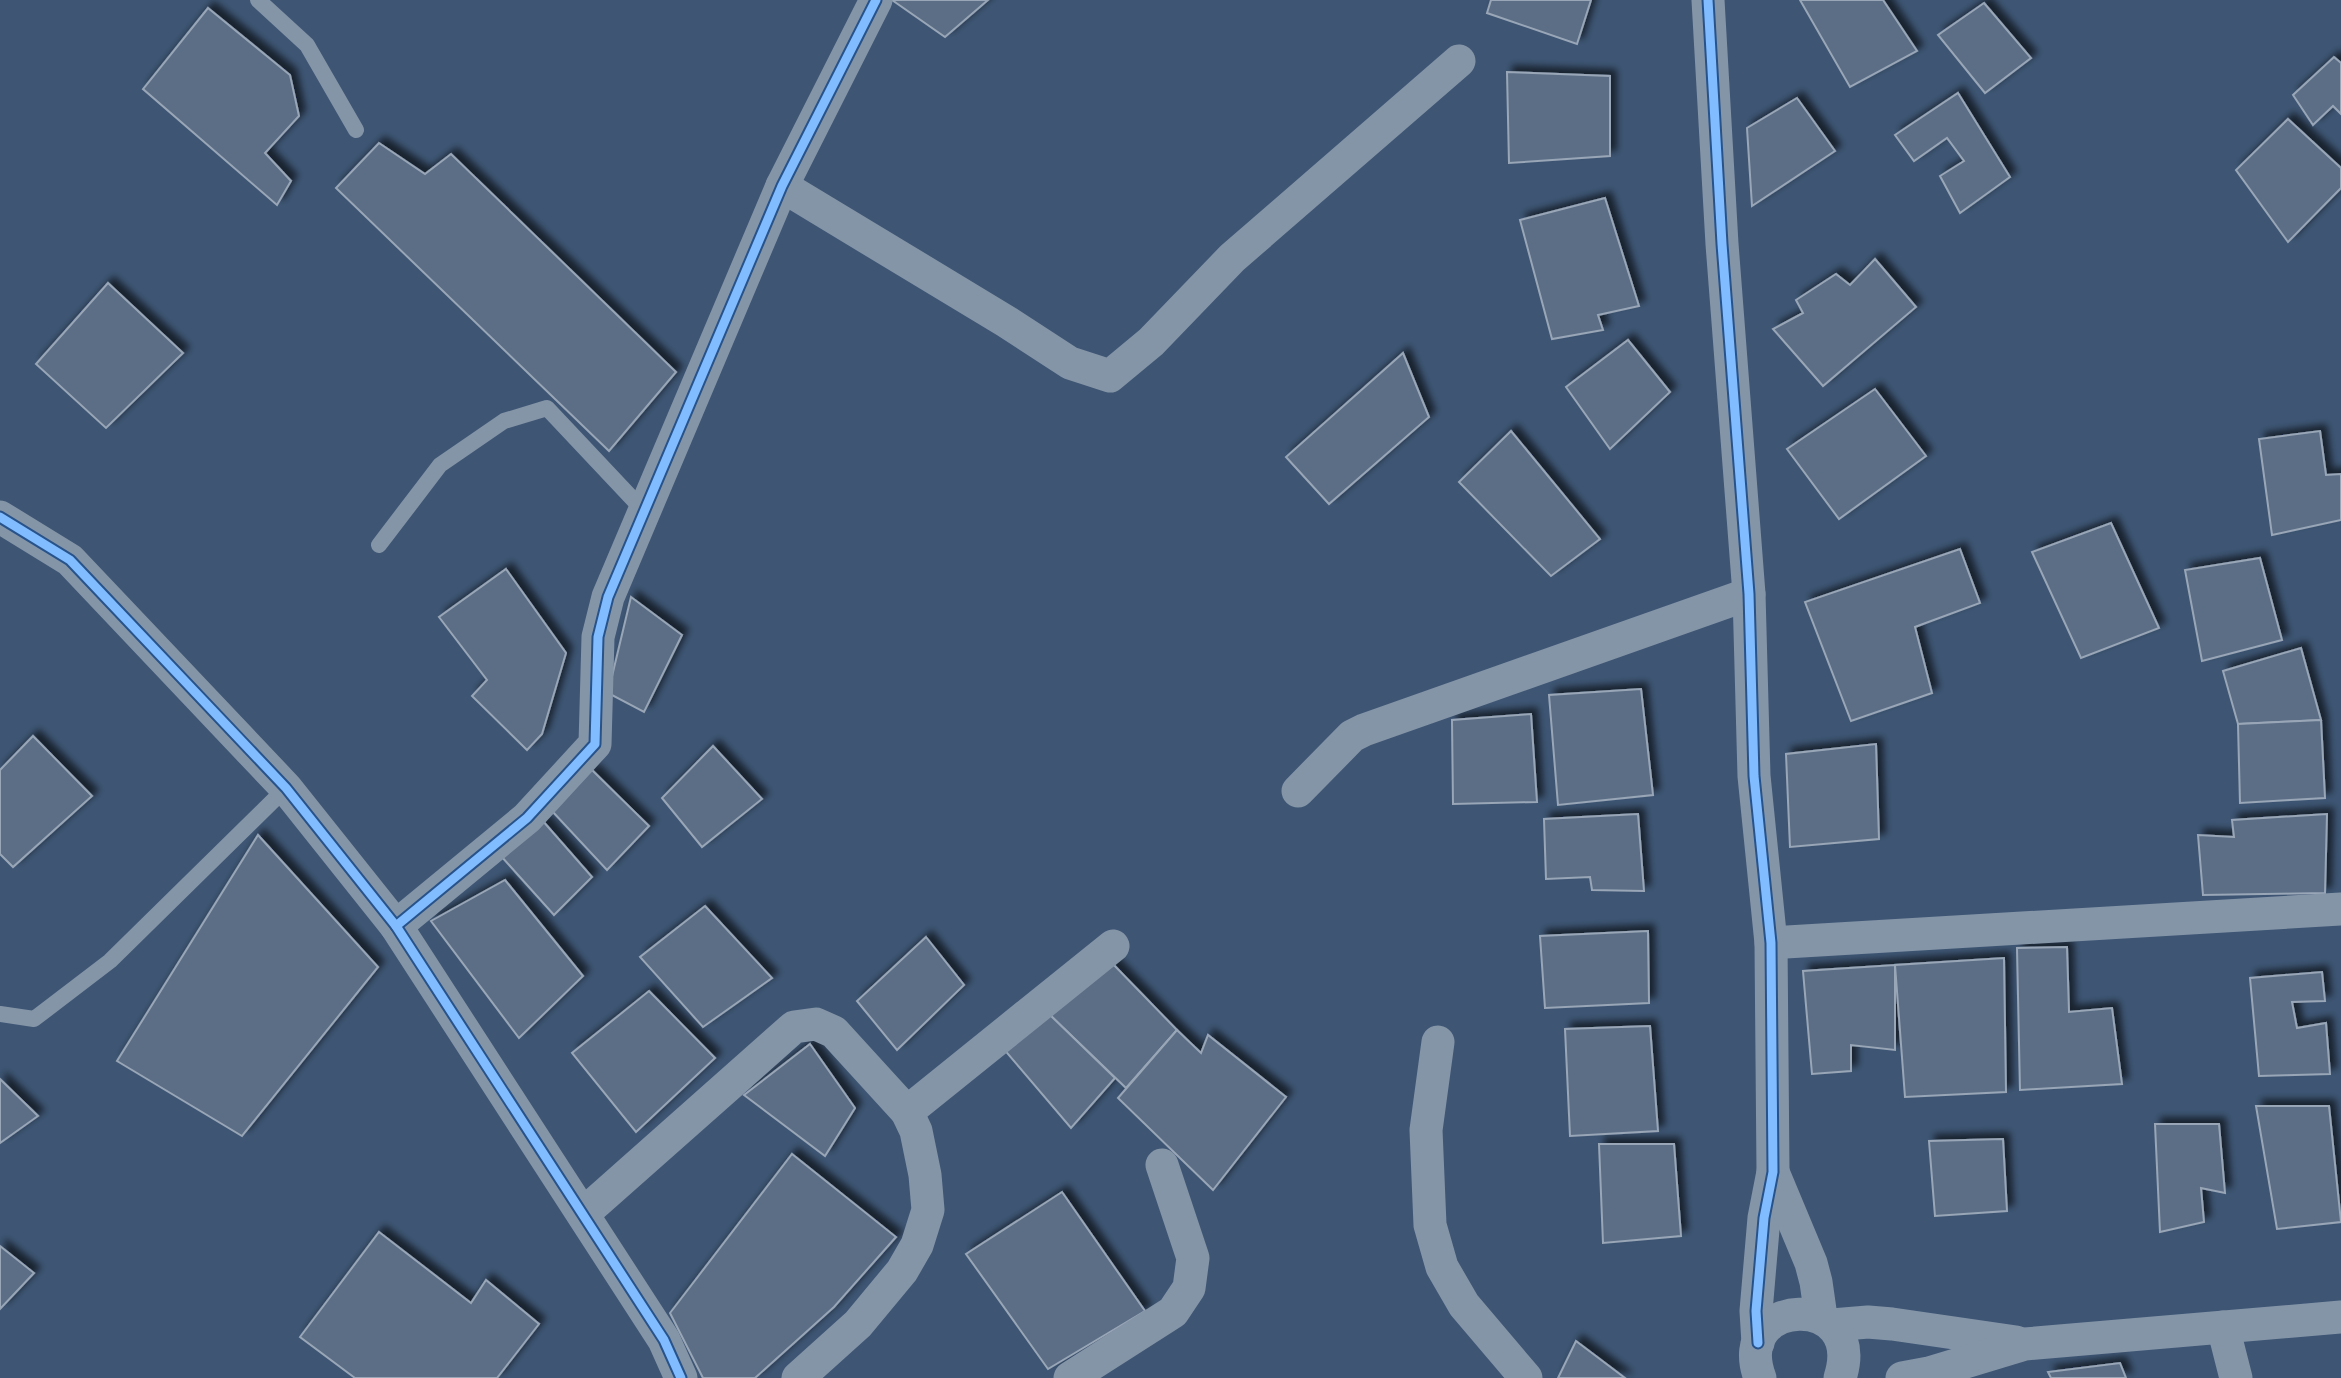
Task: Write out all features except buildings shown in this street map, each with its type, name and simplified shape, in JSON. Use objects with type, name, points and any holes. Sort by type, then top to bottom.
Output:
[{"type":"street","points":[[396,926],[527,818],[595,744],[598,637],[608,597],[782,186],[876,0]]},
{"type":"street","points":[[1708,0],[1722,244],[1749,594],[1754,776],[1771,943],[1773,1172],[1764,1218],[1756,1311],[1757,1358]]},
{"type":"street","points":[[782,186],[1070,363],[1110,376],[1151,342],[1232,258],[1459,61]]},
{"type":"street","points":[[0,517],[70,560],[286,788],[396,926],[664,1340],[681,1378]]},
{"type":"street","points":[[1298,791],[1352,736],[1364,730],[1749,594]]},
{"type":"street","points":[[1771,943],[2341,909]]},
{"type":"street","points":[[907,1112],[1114,946]]},
{"type":"street","points":[[583,1214],[794,1027],[816,1024],[834,1032],[907,1112],[916,1132],[923,1164],[928,1210],[917,1245],[902,1271],[858,1324],[798,1378]]},
{"type":"street","points":[[1438,1042],[1426,1130],[1430,1225],[1442,1267],[1464,1305],[1526,1378]]},
{"type":"street","points":[[1070,1378],[1173,1312],[1189,1288],[1193,1258],[1162,1165]]},
{"type":"street","points":[[1773,1172],[1811,1263],[1826,1321],[1842,1341],[1845,1359],[1840,1378]]},
{"type":"street","points":[[1731,1378],[1757,1358],[1765,1329],[1776,1319],[1791,1314],[1806,1313],[1826,1321],[1892,1324],[2025,1344]]},
{"type":"street","points":[[1902,1378],[1929,1373],[2025,1344],[2341,1317]]},
{"type":"street","points":[[2223,1327],[2236,1378]]},
{"type":"lane","points":[[258,0],[307,45],[356,130]]},
{"type":"lane","points":[[380,545],[440,465],[504,421],[547,408],[645,511]]},
{"type":"lane","points":[[0,1014],[34,1019],[110,961],[286,788]]},
{"type":"cycle path","points":[[396,926],[527,818],[595,744],[598,637],[608,597],[782,186],[876,0]]},
{"type":"cycle path","points":[[1708,0],[1722,244],[1749,594],[1754,776],[1771,943],[1773,1172],[1764,1218],[1756,1311],[1758,1343]]},
{"type":"cycle path","points":[[0,517],[70,560],[286,788],[396,926],[664,1340],[681,1378]]}]
